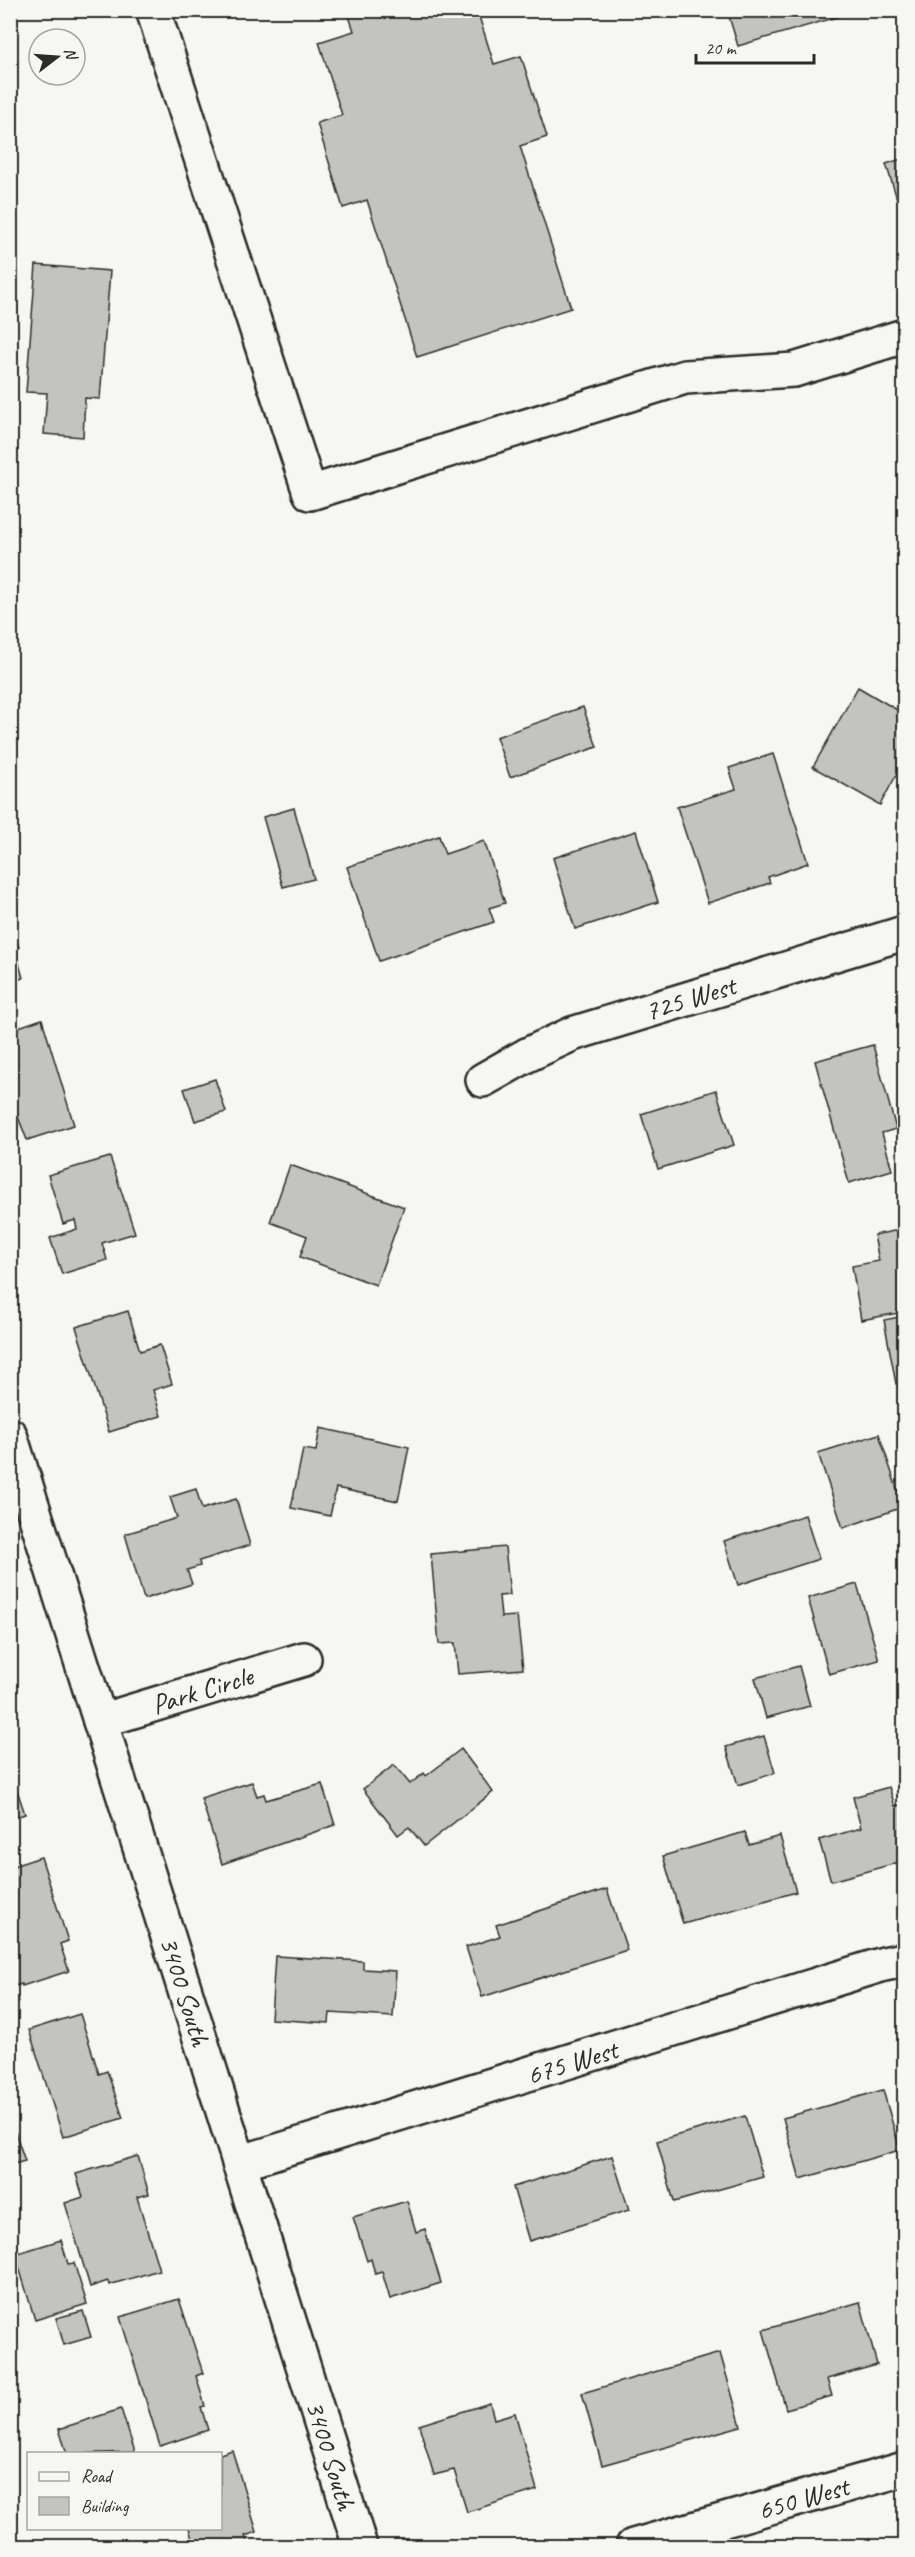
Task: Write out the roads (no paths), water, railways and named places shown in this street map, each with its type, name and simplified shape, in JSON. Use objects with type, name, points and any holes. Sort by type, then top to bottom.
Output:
[{"type":"street","points":[[153,10],[310,494],[685,377],[794,370],[904,336]]},
{"type":"street","name":"725 West","points":[[483,1080],[527,1055],[573,1034],[904,933]]},
{"type":"street","name":"3400 South","points":[[10,1435],[360,2547]]},
{"type":"street","name":"Park Circle","points":[[100,1721],[304,1659]]},
{"type":"street","name":"675 West","points":[[239,2163],[785,1997],[884,1964],[904,1960]]},
{"type":"street","name":"650 West","points":[[633,2547],[904,2469]]}]
